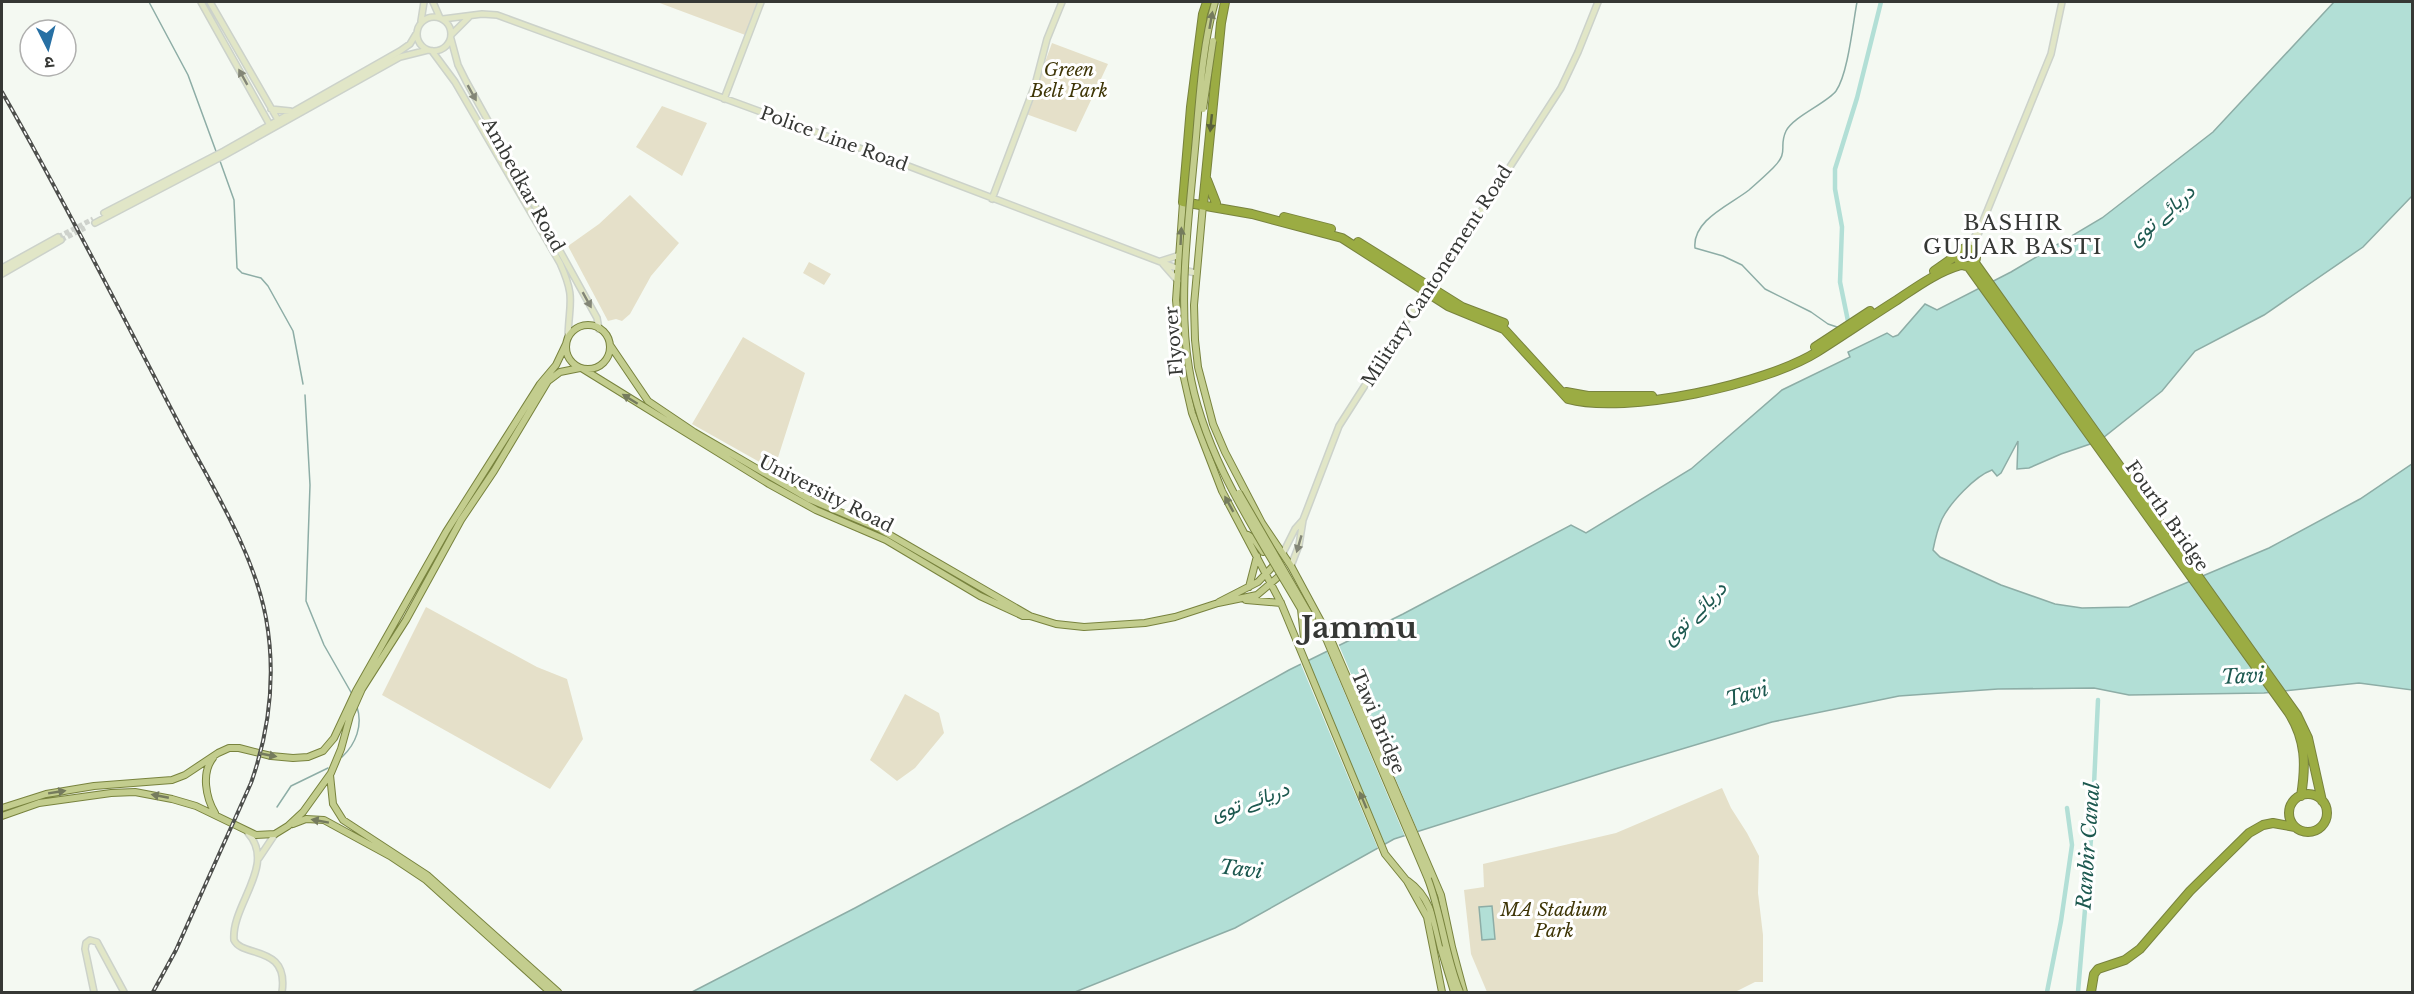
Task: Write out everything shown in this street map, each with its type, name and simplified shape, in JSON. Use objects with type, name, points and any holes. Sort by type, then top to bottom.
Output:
[{"type":"highway","points":[[1207,2],[1203,14],[1191,107],[1183,200],[1248,213],[1336,235],[1462,307],[1491,317],[1508,327],[1535,354],[1565,391],[1575,395],[1646,396],[1716,384],[1792,360],[1835,337],[1957,255],[1960,250],[1971,249],[1976,257],[1968,264],[1941,272],[1882,306]]},
{"type":"highway","points":[[1203,203],[1221,23],[1220,2]]},
{"type":"highway","points":[[1206,172],[1210,192],[1216,203]]},
{"type":"highway","points":[[1203,203],[1216,203],[1257,211],[1331,229],[1371,249],[1427,288]]},
{"type":"highway","points":[[1957,255],[1968,264]]},
{"type":"highway","name":"Fourth Bridge","points":[[1968,264],[2102,445],[2286,705],[2304,749],[2305,768],[2301,796]]},
{"type":"highway","points":[[2286,705],[2297,715],[2308,738],[2322,801],[2327,813],[2323,825],[2312,832],[2306,832],[2291,822],[2292,804],[2301,796],[2316,796],[2322,801]]},
{"type":"highway","points":[[2277,823],[2290,810]]},
{"type":"highway","points":[[2091,993],[2094,974],[2098,969],[2125,960],[2140,949],[2190,891],[2256,828],[2277,823],[2295,826]]},
{"type":"main road","points":[[201,2],[270,126]]},
{"type":"main road","points":[[210,2],[279,121]]},
{"type":"main road","points":[[279,121],[290,111],[410,44],[422,21],[424,2]]},
{"type":"main road","points":[[433,2],[449,25],[451,37]]},
{"type":"main road","points":[[724,99],[761,2]]},
{"type":"main road","points":[[993,199],[1035,86],[1047,39],[1062,2]]},
{"type":"main road","name":"Flyover","points":[[1220,2],[1206,51],[1190,206],[1185,304],[1189,368],[1196,401],[1215,456],[1301,609],[1304,638],[1302,655]]},
{"type":"main road","name":"Military Cantonement Road","points":[[1283,553],[1288,540],[1302,520],[1339,426],[1427,288],[1469,230],[1561,88],[1598,2]]},
{"type":"main road","points":[[1971,249],[2051,54],[2062,2]]},
{"type":"main road","name":"Police Line Road","points":[[442,18],[482,14],[497,15],[911,167],[1179,269],[1196,273]]},
{"type":"main road","points":[[422,21],[427,17],[442,18]]},
{"type":"main road","points":[[223,152],[400,57],[446,46],[469,17]]},
{"type":"main road","name":"Flyover","points":[[1221,23],[1213,41],[1203,108],[1194,206],[1188,304],[1192,368],[1207,425],[1229,476],[1324,636]]},
{"type":"main road","points":[[416,34],[420,45],[430,51],[455,82],[560,263],[571,291],[572,307],[567,341],[569,358],[581,368]]},
{"type":"main road","name":"Ambedkar Road","points":[[451,37],[458,65],[466,81],[597,318],[599,329]]},
{"type":"main road","points":[[271,109],[290,111]]},
{"type":"main road","points":[[261,129],[264,114]]},
{"type":"main road","points":[[94,221],[270,126]]},
{"type":"main road","points":[[1183,200],[1176,300],[1179,341],[1190,406],[1197,431],[1222,491],[1258,555],[1281,603],[1386,854],[1424,898],[1431,910],[1454,993]]},
{"type":"main road","points":[[1203,203],[1196,273],[1195,340],[1205,399],[1225,452],[1263,523],[1291,566],[1330,643]]},
{"type":"main road","points":[[2,268],[59,239],[2,274]]},
{"type":"main road","points":[[1178,281],[1161,261],[1180,255]]},
{"type":"main road","points":[[288,826],[303,812],[330,774],[348,715],[358,691],[447,532],[540,384],[556,365],[567,341],[576,329],[583,326],[599,329],[610,345],[609,354],[603,363],[596,367],[560,372],[548,381],[494,471],[461,520],[406,620],[358,691]]},
{"type":"main road","name":"University Road","points":[[610,345],[650,407]]},
{"type":"main road","name":"University Road","points":[[581,368],[650,407],[734,464],[806,504],[886,540],[980,596],[1023,616],[1062,625],[1115,626],[1167,619],[1218,603]]},
{"type":"main road","points":[[1218,603],[1257,595],[1291,566],[1299,545],[1302,520]]},
{"type":"main road","points":[[1247,535],[1253,538],[1264,552],[1273,548],[1273,538]]},
{"type":"main road","points":[[1218,603],[1225,597],[1249,588],[1267,573],[1283,553]]},
{"type":"main road","points":[[1249,588],[1258,555]]},
{"type":"main road","points":[[1235,600],[1281,603]]},
{"type":"main road","name":"Tawi Bridge","points":[[1313,607],[1418,849]]},
{"type":"main road","points":[[2,808],[46,794],[105,785],[172,780],[185,775],[215,755],[234,748],[293,758],[308,757],[323,751],[348,715]]},
{"type":"main road","points":[[323,751],[337,756]]},
{"type":"main road","points":[[215,755],[208,765],[206,778],[208,796],[216,814]]},
{"type":"main road","points":[[330,774],[333,804],[343,820],[427,875],[558,993]]},
{"type":"main road","points":[[2,816],[39,803],[128,792],[172,799],[216,814],[248,833],[262,836],[275,834],[306,819],[324,820],[390,856],[426,880],[550,993]]},
{"type":"main road","points":[[248,833],[256,846],[258,859]]},
{"type":"main road","points":[[275,834],[258,859],[236,923],[234,937],[237,945],[265,955],[279,968],[282,993]]},
{"type":"main road","points":[[1418,849],[1438,907],[1453,975],[1463,993]]},
{"type":"main road","points":[[1418,849],[1443,900],[1463,993]]},
{"type":"main road","points":[[1407,881],[1428,922],[1443,993],[1453,988],[1463,993]]},
{"type":"main road","points":[[94,993],[85,949],[86,943],[90,940],[97,942],[124,993]]},
{"type":"green space","points":[[657,2],[762,2],[748,36]]},
{"type":"green space","name":"Green Belt Park","points":[[1052,43],[1108,64],[1076,132],[1026,114]]},
{"type":"green space","points":[[662,106],[707,123],[682,176],[636,147]]},
{"type":"green space","points":[[630,195],[679,243],[651,276],[630,314],[622,321],[616,319],[608,321],[568,246],[599,224]]},
{"type":"green space","points":[[809,262],[831,274],[824,285],[803,273]]},
{"type":"green space","points":[[743,337],[805,373],[774,470],[692,424]]},
{"type":"green space","points":[[426,607],[537,667],[567,679],[583,739],[550,789],[382,695]]},
{"type":"green space","points":[[905,694],[939,713],[944,733],[915,768],[897,781],[870,760]]},
{"type":"green space","name":"MA Stadium Park","points":[[1722,788],[1759,856],[1758,893],[1763,935],[1763,982],[1755,982],[1735,992],[1487,992],[1471,954],[1464,890],[1484,887],[1483,864],[1616,833]]},
{"type":"water","points":[[2334,2],[2412,2],[2412,196],[2363,247],[2264,315],[2195,351],[2162,391],[2099,441],[2029,468],[2017,469],[2018,441],[2001,473],[1997,476],[1992,470],[1985,473],[1951,505],[1941,523],[1933,550],[1940,557],[2001,585],[2055,604],[2082,608],[2129,607],[2269,548],[2360,499],[2412,464],[2412,690],[2359,683],[2264,693],[2129,695],[2094,688],[1998,689],[1899,696],[1772,722],[1394,839],[1235,928],[1075,992],[692,992],[855,908],[1289,670],[1403,614],[1571,525],[1586,533],[1691,469],[1782,390],[1850,357],[1848,352],[1887,333],[1893,337],[1898,335],[1925,304],[1937,310],[2011,272],[2102,218],[2213,132]]},
{"type":"water","points":[[1492,906],[1495,939],[1482,940],[1479,907]]},
{"type":"pier","points":[[1338,643],[1419,834],[1406,839],[1326,649]]},
{"type":"pier","points":[[1307,658],[1386,847],[1379,851],[1300,662]]},
{"type":"waterway","points":[[149,2],[188,75],[217,154]]},
{"type":"waterway","points":[[1840,328],[1828,324],[1811,312],[1765,289],[1742,265],[1723,256],[1695,248],[1696,238],[1706,221],[1749,190],[1778,162],[1784,137],[1790,125],[1836,91],[1847,61],[1857,2]]},
{"type":"waterway","points":[[1849,326],[1840,282],[1842,227],[1835,189],[1835,169],[1857,98],[1881,2]]},
{"type":"waterway","points":[[220,161],[234,200],[237,268],[242,273],[261,278],[268,286],[293,331],[303,384]]},
{"type":"waterway","points":[[305,395],[310,485],[306,601],[324,645],[352,694]]},
{"type":"waterway","name":"Ranbir Canal","points":[[2078,992],[2092,827],[2098,700]]},
{"type":"waterway","points":[[342,757],[357,734],[359,727],[357,707]]},
{"type":"waterway","points":[[277,807],[291,786],[328,768]]},
{"type":"waterway","name":"Ranbir Canal","points":[[2047,992],[2061,921],[2072,845],[2067,808]]},
{"type":"tunnel","points":[[58,237],[93,219]]},
{"type":"tunnel","points":[[61,240],[85,228]]},
{"type":"railway","points":[[2,92],[70,215],[229,516],[251,567],[266,618],[271,681],[267,722],[258,763],[176,950],[153,992]]},
{"type":"district","name":"BASHIR GUJJAR BASTI","points":[[2013,235]]},
{"type":"district","name":"Jammu","points":[[1359,628]]},
{"type":"water label","name":"دریائے توی","points":[[2161,215]]},
{"type":"water label","name":"دریائے توی","points":[[1694,613]]},
{"type":"water label","name":"Tavi","points":[[2243,676]]},
{"type":"water label","name":"Tavi","points":[[1747,694]]},
{"type":"water label","name":"دریائے توی","points":[[1250,801]]},
{"type":"water label","name":"Tavi","points":[[1241,869]]}]
